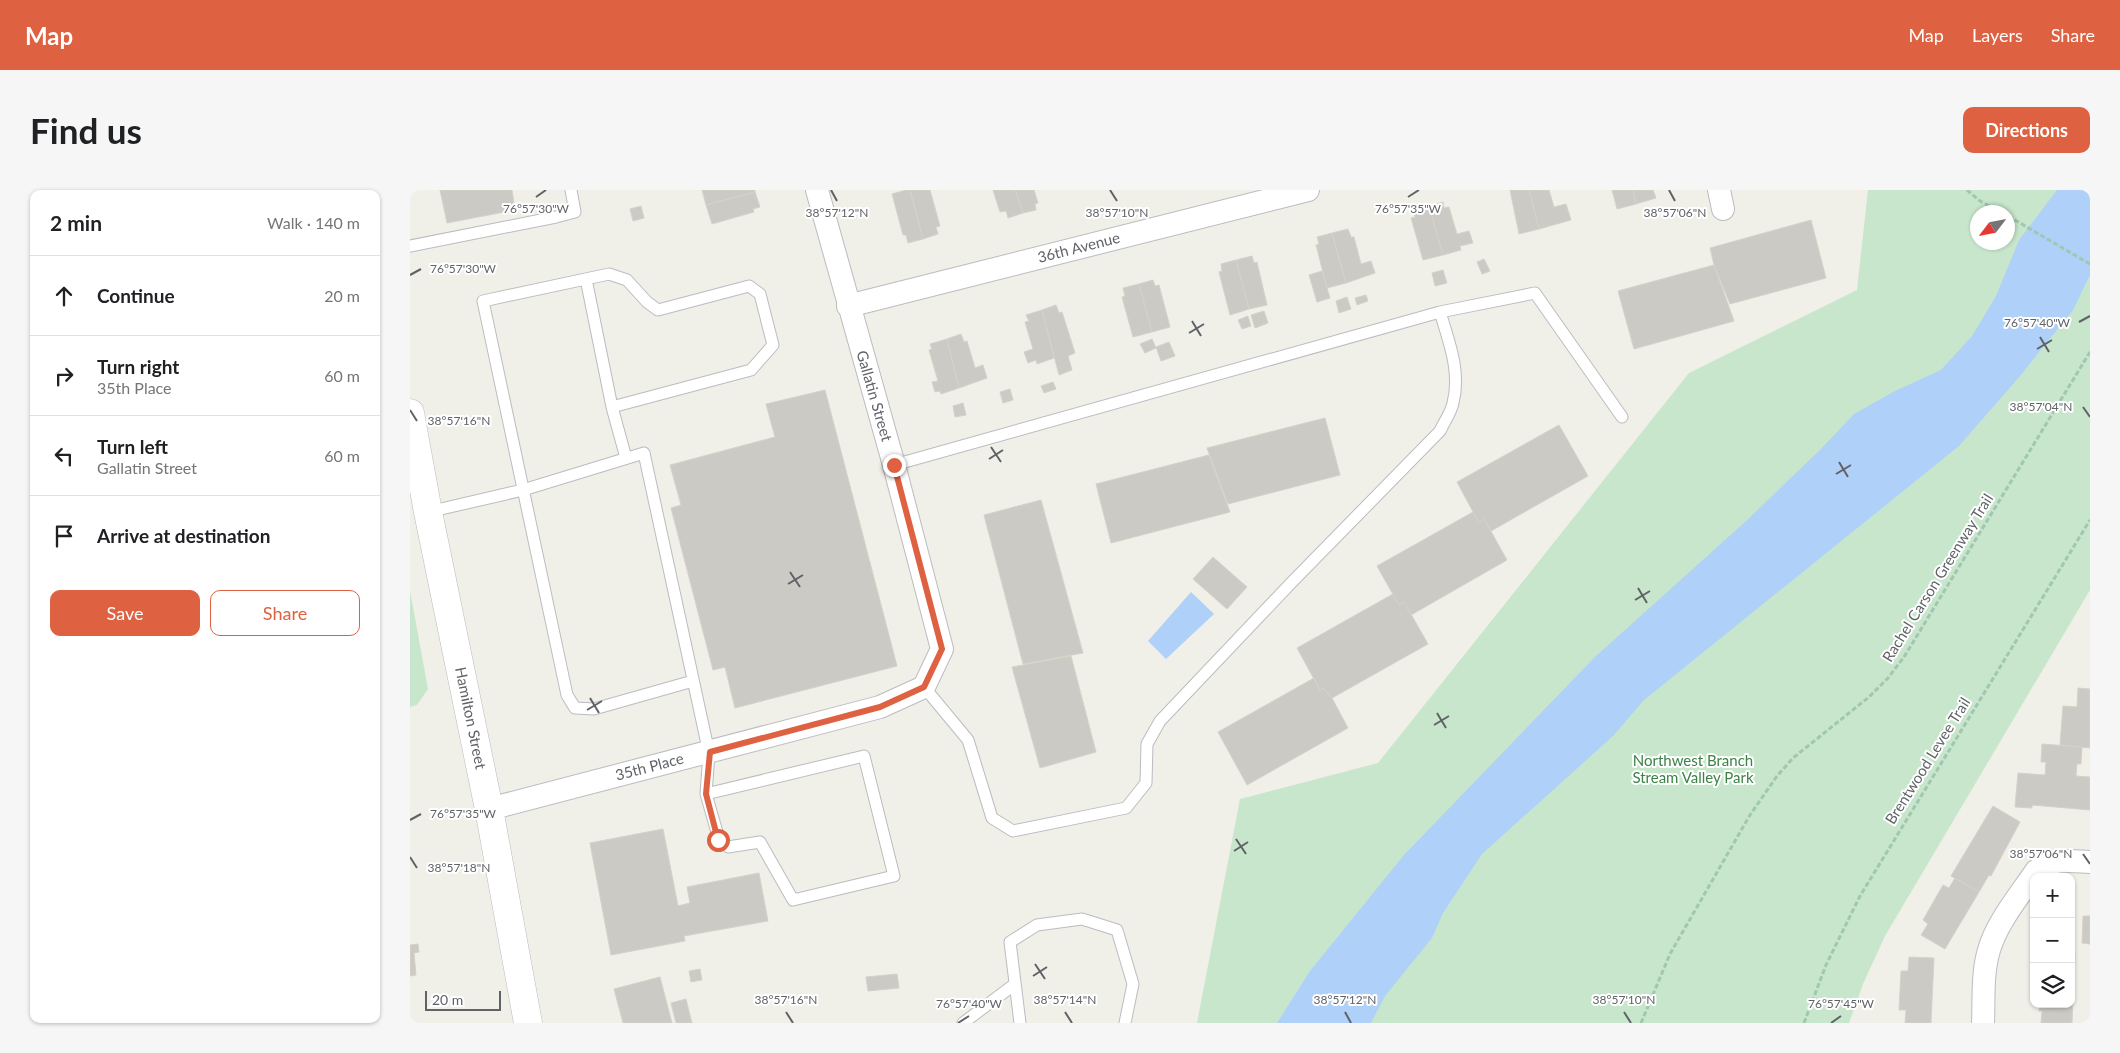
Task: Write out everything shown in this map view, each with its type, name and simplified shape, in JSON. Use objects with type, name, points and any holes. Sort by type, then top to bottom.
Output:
[{"type":"main road","name":"Hamilton Street","points":[[410,413],[428,512],[489,809],[528,1023]]},
{"type":"street","name":"Gallatin Street","points":[[817,190],[894,465],[942,649],[924,687]]},
{"type":"street","name":"36th Avenue","points":[[848,306],[1308,190]]},
{"type":"street","name":"35th Place","points":[[489,809],[880,707],[924,687]]},
{"type":"street","points":[[1983,1023],[1985,971],[1989,950],[1997,931],[2036,871],[2046,864],[2058,861],[2090,862]]},
{"type":"lane","points":[[410,246],[574,212],[571,190]]},
{"type":"lane","points":[[612,407],[751,370],[773,345],[760,294],[749,286],[658,310],[647,302],[627,280],[609,274],[483,301],[567,695],[575,708],[594,709],[693,681]]},
{"type":"lane","points":[[586,279],[612,407],[626,458]]},
{"type":"lane","points":[[894,465],[1440,312],[1535,293],[1622,417]]},
{"type":"lane","points":[[924,687],[968,740],[992,818],[1013,831],[1126,808],[1146,783],[1147,744],[1160,721],[1440,431],[1453,405],[1458,382],[1453,356],[1440,312]]},
{"type":"lane","points":[[428,512],[523,490],[644,453],[710,752],[706,794],[718,840],[728,847],[760,842],[793,900],[894,876],[864,756],[706,794]]},
{"type":"lane","points":[[1020,1023],[1010,942],[1037,925],[1082,919],[1118,930],[1133,984],[1125,1023]]},
{"type":"lane","points":[[963,1023],[1015,984]]},
{"type":"path","points":[[1967,190],[1988,205]]},
{"type":"path","points":[[2015,220],[2090,264]]},
{"type":"path","name":"Rachel Carson Greenway Trail","points":[[1641,1023],[1670,954],[1750,815],[1777,776],[1793,758],[1869,697],[1888,678],[1904,657],[2090,352]]},
{"type":"path","name":"Brentwood Levee Trail","points":[[1804,1023],[1826,965],[1860,896],[2090,520]]},
{"type":"green space","name":"Northwest Branch Stream Valley Park","points":[[1868,190],[2090,190],[2090,590],[1885,936],[1863,984],[1849,1023],[1197,1023],[1240,799],[1378,763],[1689,373],[1857,290]]},
{"type":"green space","points":[[410,591],[428,689],[417,705],[410,707]]},
{"type":"water","points":[[2057,190],[2090,190],[2090,275],[2073,310],[2020,376],[1959,446],[1644,700],[1613,736],[1482,854],[1443,913],[1432,938],[1385,996],[1371,1023],[1277,1023],[1310,971],[1404,855],[1595,657],[1745,522],[1821,449],[1854,414],[1895,391],[1941,370],[1972,336],[1996,296],[2019,240]]},
{"type":"water","points":[[1191,592],[1214,614],[1166,659],[1148,641]]},
{"type":"building","points":[[440,190],[512,190],[515,210],[447,223]]},
{"type":"building","points":[[702,190],[755,190],[755,192],[706,205]]},
{"type":"building","points":[[910,190],[923,239],[908,243],[906,235],[903,235],[892,194]]},
{"type":"building","points":[[910,190],[930,190],[940,226],[936,227],[938,234],[923,239]]},
{"type":"building","points":[[993,190],[1015,190],[1023,213],[1008,218],[1006,211],[1000,212]]},
{"type":"building","points":[[1015,190],[1034,190],[1038,203],[1035,204],[1036,210],[1023,213]]},
{"type":"building","points":[[1510,190],[1529,190],[1539,229],[1519,234]]},
{"type":"building","points":[[1529,190],[1549,190],[1554,207],[1566,204],[1571,220],[1539,229]]},
{"type":"building","points":[[1612,190],[1633,190],[1636,204],[1617,209]]},
{"type":"building","points":[[1633,190],[1653,190],[1656,198],[1636,204]]},
{"type":"building","points":[[755,192],[760,207],[753,209],[754,212],[712,224],[706,205]]},
{"type":"building","points":[[1443,202],[1444,208],[1449,207],[1457,234],[1469,231],[1473,243],[1460,246],[1461,250],[1443,255],[1429,206]]},
{"type":"building","points":[[641,206],[644,218],[633,221],[630,209]]},
{"type":"building","points":[[1429,206],[1443,255],[1423,260],[1411,218],[1415,217],[1413,210]]},
{"type":"building","points":[[1811,220],[1826,278],[1730,304],[1714,265],[1710,248]]},
{"type":"building","points":[[1348,229],[1351,237],[1354,237],[1361,264],[1371,261],[1375,273],[1346,283],[1332,233]]},
{"type":"building","points":[[1332,233],[1346,283],[1327,288],[1316,245],[1319,244],[1317,237]]},
{"type":"building","points":[[1252,256],[1254,263],[1257,262],[1267,305],[1249,309],[1236,260]]},
{"type":"building","points":[[1484,259],[1490,271],[1482,274],[1477,262]]},
{"type":"building","points":[[1236,260],[1249,309],[1230,315],[1219,272],[1222,271],[1221,264]]},
{"type":"building","points":[[1714,265],[1734,321],[1634,349],[1618,291]]},
{"type":"building","points":[[1443,270],[1447,283],[1435,286],[1432,273]]},
{"type":"building","points":[[1322,271],[1330,298],[1317,302],[1309,275]]},
{"type":"building","points":[[1153,280],[1155,286],[1159,285],[1170,327],[1152,332],[1139,284]]},
{"type":"building","points":[[1139,284],[1152,332],[1133,337],[1122,297],[1125,296],[1123,288]]},
{"type":"building","points":[[1366,295],[1368,301],[1357,305],[1355,298]]},
{"type":"building","points":[[1347,297],[1351,309],[1339,313],[1336,301]]},
{"type":"building","points":[[1056,305],[1059,313],[1062,312],[1075,353],[1068,356],[1072,370],[1059,375],[1042,310]]},
{"type":"building","points":[[1042,310],[1054,358],[1037,364],[1036,360],[1028,363],[1024,352],[1033,349],[1025,322],[1029,321],[1026,315]]},
{"type":"building","points":[[1264,311],[1268,323],[1255,328],[1251,315]]},
{"type":"building","points":[[1248,316],[1251,326],[1242,329],[1238,320]]},
{"type":"building","points":[[961,334],[964,342],[967,341],[975,368],[983,365],[987,378],[959,388],[947,339]]},
{"type":"building","points":[[947,339],[959,388],[941,394],[940,391],[935,392],[932,382],[938,381],[929,350],[932,349],[930,344]]},
{"type":"building","points":[[1152,339],[1156,348],[1145,353],[1140,344]]},
{"type":"building","points":[[1169,342],[1175,356],[1161,361],[1156,347]]},
{"type":"building","points":[[1053,382],[1056,389],[1044,393],[1041,386]]},
{"type":"building","points":[[1010,389],[1013,400],[1003,403],[1000,392]]},
{"type":"building","points":[[825,390],[897,666],[735,708],[725,667],[713,670],[671,508],[681,505],[670,465],[775,437],[766,404]]},
{"type":"building","points":[[963,403],[966,415],[955,417],[953,406]]},
{"type":"building","points":[[1325,418],[1340,475],[1228,504],[1207,448]]},
{"type":"building","points":[[1559,425],[1588,476],[1491,531],[1484,519],[1479,523],[1457,482]]},
{"type":"building","points":[[1209,455],[1230,512],[1111,543],[1096,484]]},
{"type":"building","points":[[1041,500],[1083,653],[1023,664],[984,515]]},
{"type":"building","points":[[1473,512],[1479,523],[1484,519],[1507,560],[1411,615],[1404,602],[1399,605],[1377,566]]},
{"type":"building","points":[[1213,557],[1247,587],[1227,609],[1193,579]]},
{"type":"building","points":[[1393,594],[1399,605],[1404,602],[1428,644],[1332,698],[1323,688],[1320,690],[1297,648]]},
{"type":"building","points":[[1071,656],[1096,752],[1040,768],[1012,667]]},
{"type":"building","points":[[1314,678],[1320,690],[1323,688],[1332,698],[1348,728],[1247,785],[1218,732]]},
{"type":"building","points":[[2078,688],[2090,689],[2090,748],[2060,745],[2063,706],[2077,707]]},
{"type":"building","points":[[2042,744],[2082,747],[2081,764],[2077,764],[2076,776],[2090,777],[2090,810],[2032,805],[2032,808],[2015,807],[2018,773],[2045,775],[2046,762],[2041,762]]},
{"type":"building","points":[[1993,806],[2020,822],[1991,876],[1989,875],[1979,892],[1951,876]]},
{"type":"building","points":[[663,829],[678,906],[690,903],[687,887],[759,873],[768,921],[684,936],[685,941],[611,955],[590,843]]},
{"type":"building","points":[[1955,878],[1979,892],[1945,949],[1921,935],[1928,924],[1923,920],[1943,885],[1949,888]]},
{"type":"building","points":[[2083,916],[2090,916],[2090,944],[2082,943]]},
{"type":"building","points":[[418,944],[419,952],[414,953],[416,975],[410,976],[410,945]]},
{"type":"building","points":[[1909,957],[1934,958],[1931,1023],[1905,1023],[1906,1010],[1899,1010],[1901,971],[1908,971]]},
{"type":"building","points":[[700,969],[702,980],[691,982],[689,971]]},
{"type":"building","points":[[897,974],[899,988],[868,991],[866,977]]},
{"type":"building","points":[[660,977],[672,1023],[623,1023],[614,989]]},
{"type":"building","points":[[686,999],[692,1023],[676,1023],[671,1003]]},
{"type":"building","points":[[2039,1008],[2073,1008],[2072,1023],[2041,1023],[2042,1011],[2039,1011]]},
{"type":"route","points":[[718,840],[706,794],[710,752],[880,707],[924,687],[942,649],[894,465]]}]
